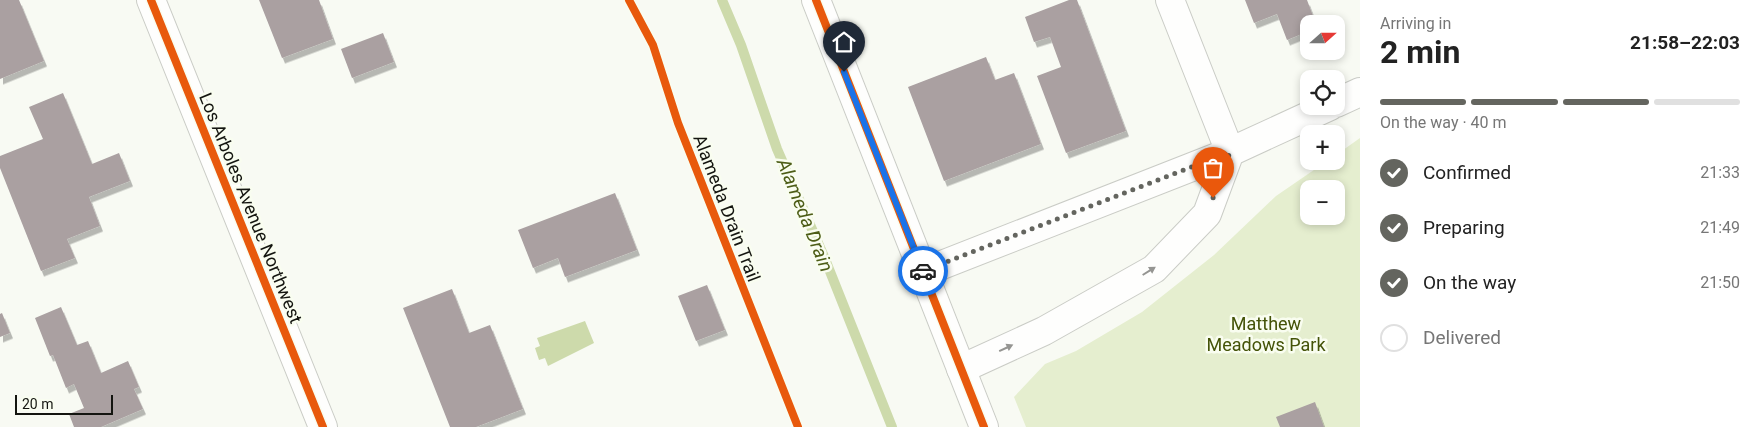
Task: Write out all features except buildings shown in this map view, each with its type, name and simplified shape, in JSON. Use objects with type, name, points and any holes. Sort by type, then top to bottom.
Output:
[{"type":"street","name":"Los Arboles Avenue Northwest","points":[[151,0],[323,427]]},
{"type":"street","points":[[816,0],[984,427]]},
{"type":"street","points":[[961,368],[1044,331],[1154,269],[1207,214],[1230,152],[1170,0]]},
{"type":"street","points":[[1345,99],[1360,92]]},
{"type":"street","points":[[924,272],[1230,152],[1310,115]]},
{"type":"green space","name":"Matthew Meadows Park","points":[[1360,138],[1360,427],[1026,427],[1014,397],[1045,364],[1076,351],[1142,312],[1214,255],[1276,196],[1314,170],[1345,170],[1345,149]]},
{"type":"shaded area","points":[[585,321],[594,343],[548,366],[545,358],[539,360],[535,348],[540,346],[537,338]]},
{"type":"waterway","name":"Alameda Drain","points":[[722,0],[741,45],[777,149],[825,259],[892,427]]},
{"type":"cycle path","points":[[151,0],[323,427]]},
{"type":"cycle path","name":"Alameda Drain Trail","points":[[629,0],[653,45],[678,123],[798,427]]},
{"type":"cycle path","points":[[816,0],[984,427]]},
{"type":"way so far","points":[[923,271],[1230,152],[1213,198]]},
{"type":"route","points":[[844,72],[923,271]]}]
